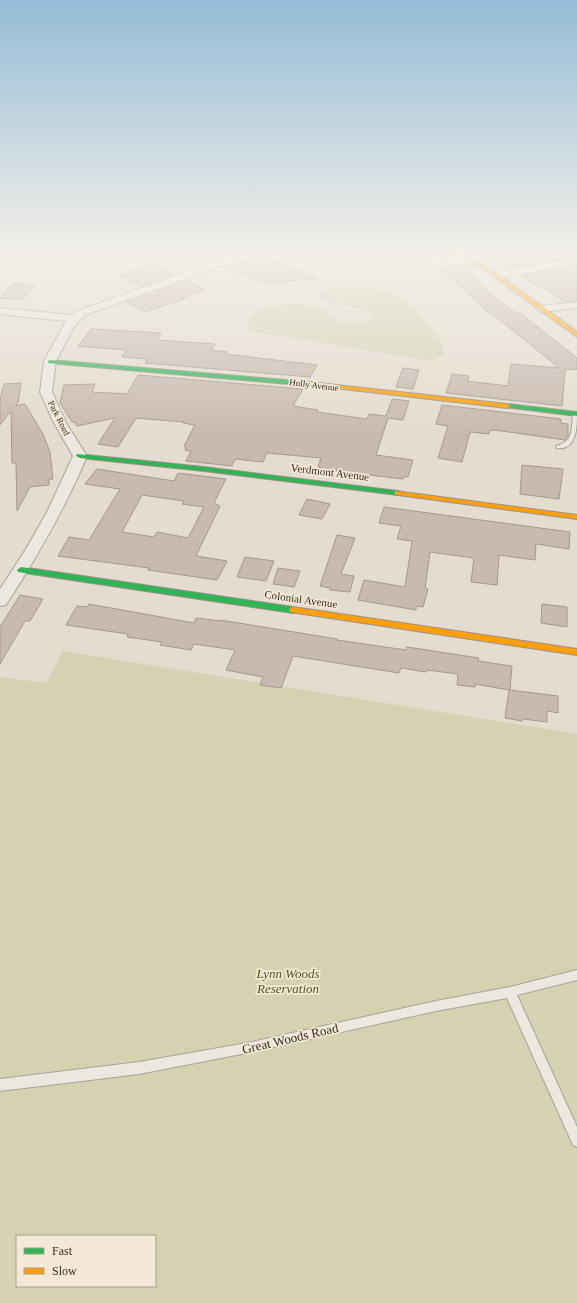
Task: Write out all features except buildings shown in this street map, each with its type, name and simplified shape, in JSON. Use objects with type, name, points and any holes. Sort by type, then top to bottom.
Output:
[{"type":"street","points":[[0,311],[75,318]]},
{"type":"street","name":"Park Road","points":[[80,456],[60,423],[46,392],[50,362],[69,325],[81,313],[86,311]]},
{"type":"street","points":[[544,311],[577,335]]},
{"type":"street","name":"Holly Avenue","points":[[50,362],[287,381],[577,414]]},
{"type":"street","points":[[0,601],[21,570],[69,482],[80,456]]},
{"type":"street","name":"Verdmont Avenue","points":[[80,456],[171,465],[409,494],[577,518]]},
{"type":"street","name":"Colonial Avenue","points":[[21,570],[577,652]]},
{"type":"lane","points":[[558,447],[567,445],[572,439],[577,414]]},
{"type":"lane","name":"Great Woods Road","points":[[0,1085],[138,1068],[247,1048],[436,1006],[510,992],[577,975]]},
{"type":"lane","points":[[510,992],[577,1141]]},
{"type":"green space","points":[[259,311],[323,311],[334,319],[348,323],[361,322],[370,319],[372,316],[371,313],[367,311],[417,311],[442,345],[444,351],[443,355],[433,360],[420,359],[250,331],[249,327],[250,318]]},
{"type":"green space","name":"Lynn Woods Reservation","points":[[63,651],[577,734],[577,1303],[0,1303],[0,677],[46,683]]},
{"type":"traffic: fast","points":[[50,362],[310,384]]},
{"type":"traffic: fast","points":[[507,406],[577,414]]},
{"type":"traffic: fast","points":[[80,456],[204,469],[398,493]]},
{"type":"traffic: fast","points":[[21,570],[293,610]]},
{"type":"traffic: slow","points":[[544,311],[577,335]]},
{"type":"traffic: slow","points":[[310,384],[507,406]]},
{"type":"traffic: slow","points":[[398,493],[577,517]]},
{"type":"traffic: slow","points":[[293,610],[577,652]]}]
